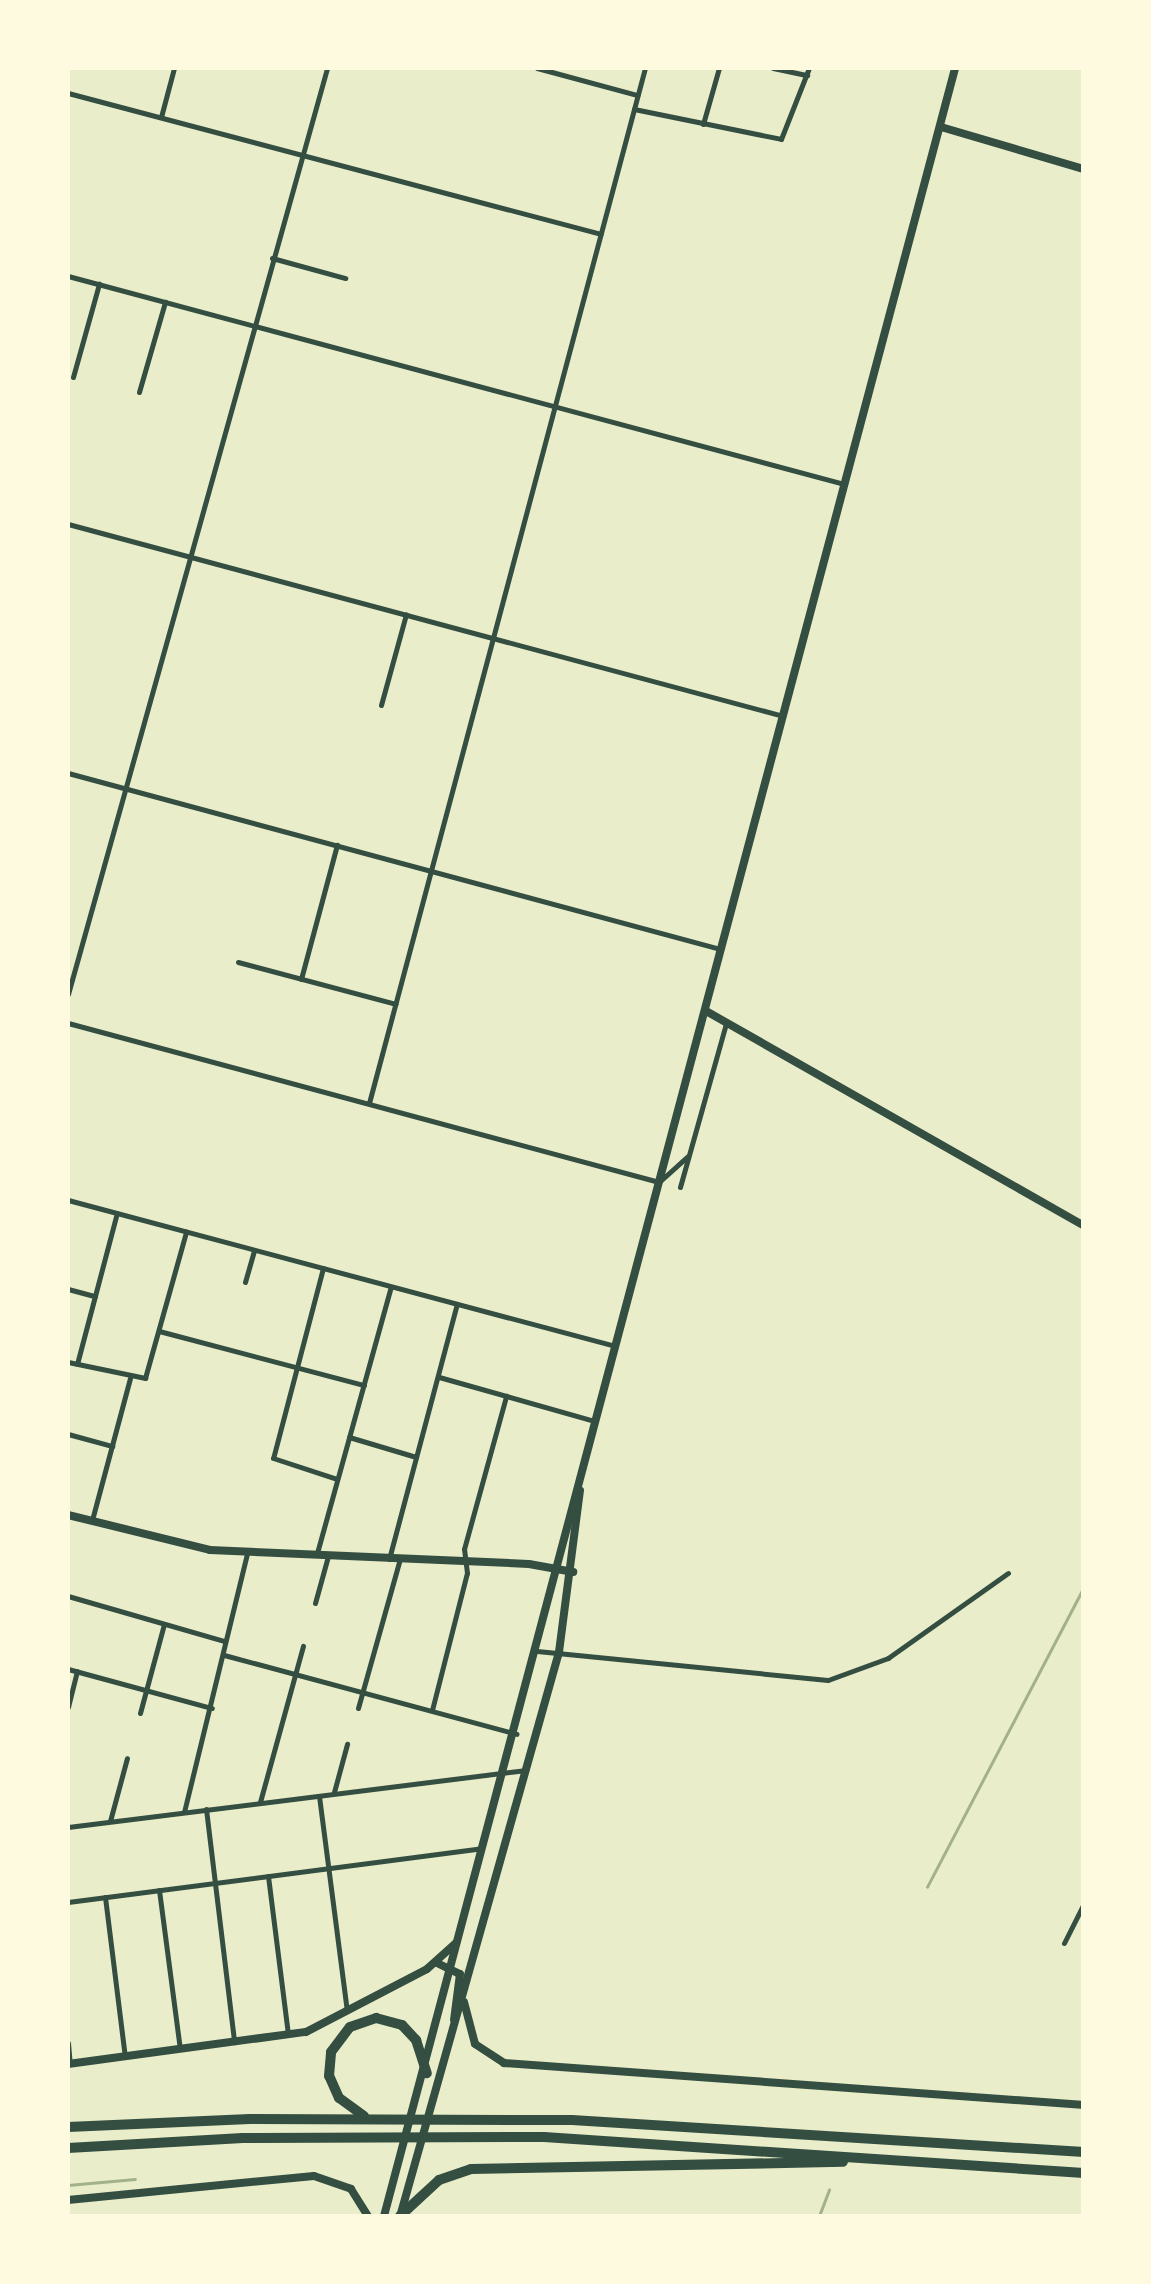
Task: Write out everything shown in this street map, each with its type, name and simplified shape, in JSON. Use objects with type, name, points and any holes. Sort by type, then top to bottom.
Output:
[{"type":"highway","points":[[375,2119],[351,2110],[331,2084],[331,2052],[350,2026],[376,2018],[402,2026],[420,2048],[427,2073]]},
{"type":"highway","points":[[68,2125],[375,2119],[615,2121],[1084,2152]]},
{"type":"highway","points":[[68,2148],[432,2136],[1084,2173]]},
{"type":"highway","points":[[400,2216],[440,2180],[471,2170],[900,2160]]},
{"type":"main road","points":[[384,2216],[427,2073],[555,1568],[956,68]]},
{"type":"main road","points":[[941,127],[1084,168]]},
{"type":"main road","points":[[706,1010],[1084,1226]]},
{"type":"main road","points":[[400,2216],[464,2002],[558,1652],[573,1572],[582,1471]]},
{"type":"main road","points":[[68,1516],[180,1545],[573,1572]]},
{"type":"main road","points":[[469,1910],[478,1918],[488,1914]]},
{"type":"main road","points":[[69,2064],[288,2035],[347,2011],[436,1963],[462,1936]]},
{"type":"main road","points":[[436,1963],[453,1968],[462,1984],[454,2034]]},
{"type":"main road","points":[[464,2002],[475,2044],[504,2063],[1084,2104]]},
{"type":"main road","points":[[68,2200],[314,2176],[344,2184],[368,2216]]},
{"type":"street","points":[[161,117],[174,68]]},
{"type":"street","points":[[68,989],[327,68]]},
{"type":"street","points":[[537,68],[638,94]]},
{"type":"street","points":[[369,1103],[644,68]]},
{"type":"street","points":[[703,124],[719,68]]},
{"type":"street","points":[[634,109],[784,138],[808,71],[773,68]]},
{"type":"street","points":[[68,93],[601,234]]},
{"type":"street","points":[[272,258],[344,278]]},
{"type":"street","points":[[68,276],[846,484]]},
{"type":"street","points":[[72,377],[99,284]]},
{"type":"street","points":[[139,392],[165,302]]},
{"type":"street","points":[[68,524],[784,716]]},
{"type":"street","points":[[380,705],[406,614]]},
{"type":"street","points":[[68,773],[720,948]]},
{"type":"street","points":[[301,979],[337,845]]},
{"type":"street","points":[[238,962],[396,1004]]},
{"type":"street","points":[[68,1023],[659,1182],[688,1157]]},
{"type":"street","points":[[680,1187],[726,1023]]},
{"type":"street","points":[[68,1200],[614,1346]]},
{"type":"street","points":[[77,1364],[117,1213]]},
{"type":"street","points":[[68,1362],[143,1380],[186,1232]]},
{"type":"street","points":[[245,1282],[254,1250]]},
{"type":"street","points":[[323,1268],[273,1458],[337,1479]]},
{"type":"street","points":[[316,1556],[391,1286]]},
{"type":"street","points":[[68,1289],[95,1296]]},
{"type":"street","points":[[389,1559],[457,1304]]},
{"type":"street","points":[[158,1331],[364,1385]]},
{"type":"street","points":[[438,1376],[594,1421]]},
{"type":"street","points":[[91,1522],[130,1378]]},
{"type":"street","points":[[432,1710],[506,1396]]},
{"type":"street","points":[[68,1434],[112,1446]]},
{"type":"street","points":[[349,1437],[416,1457]]},
{"type":"street","points":[[184,1812],[247,1552]]},
{"type":"street","points":[[315,1603],[328,1556]]},
{"type":"street","points":[[358,1708],[400,1559]]},
{"type":"street","points":[[537,1651],[828,1680],[888,1658],[1008,1573]]},
{"type":"street","points":[[68,1596],[224,1642]]},
{"type":"street","points":[[140,1713],[164,1624]]},
{"type":"street","points":[[260,1802],[303,1646]]},
{"type":"street","points":[[224,1655],[516,1734]]},
{"type":"street","points":[[68,1669],[212,1708]]},
{"type":"street","points":[[68,1706],[77,1671]]},
{"type":"street","points":[[334,1792],[348,1744]]},
{"type":"street","points":[[110,1821],[127,1758]]},
{"type":"street","points":[[68,1827],[528,1770]]},
{"type":"street","points":[[318,1794],[347,2011]]},
{"type":"street","points":[[206,1809],[234,2042]]},
{"type":"street","points":[[68,1902],[486,1848]]},
{"type":"street","points":[[268,1876],[288,2035]]},
{"type":"street","points":[[159,1890],[180,2050]]},
{"type":"street","points":[[105,1897],[125,2057]]},
{"type":"street","points":[[1064,1943],[1084,1904]]},
{"type":"street","points":[[68,2043],[69,2064]]},
{"type":"waterway","points":[[927,1887],[1084,1587]]},
{"type":"waterway","points":[[68,2185],[135,2179]]},
{"type":"waterway","points":[[819,2216],[829,2190]]}]
